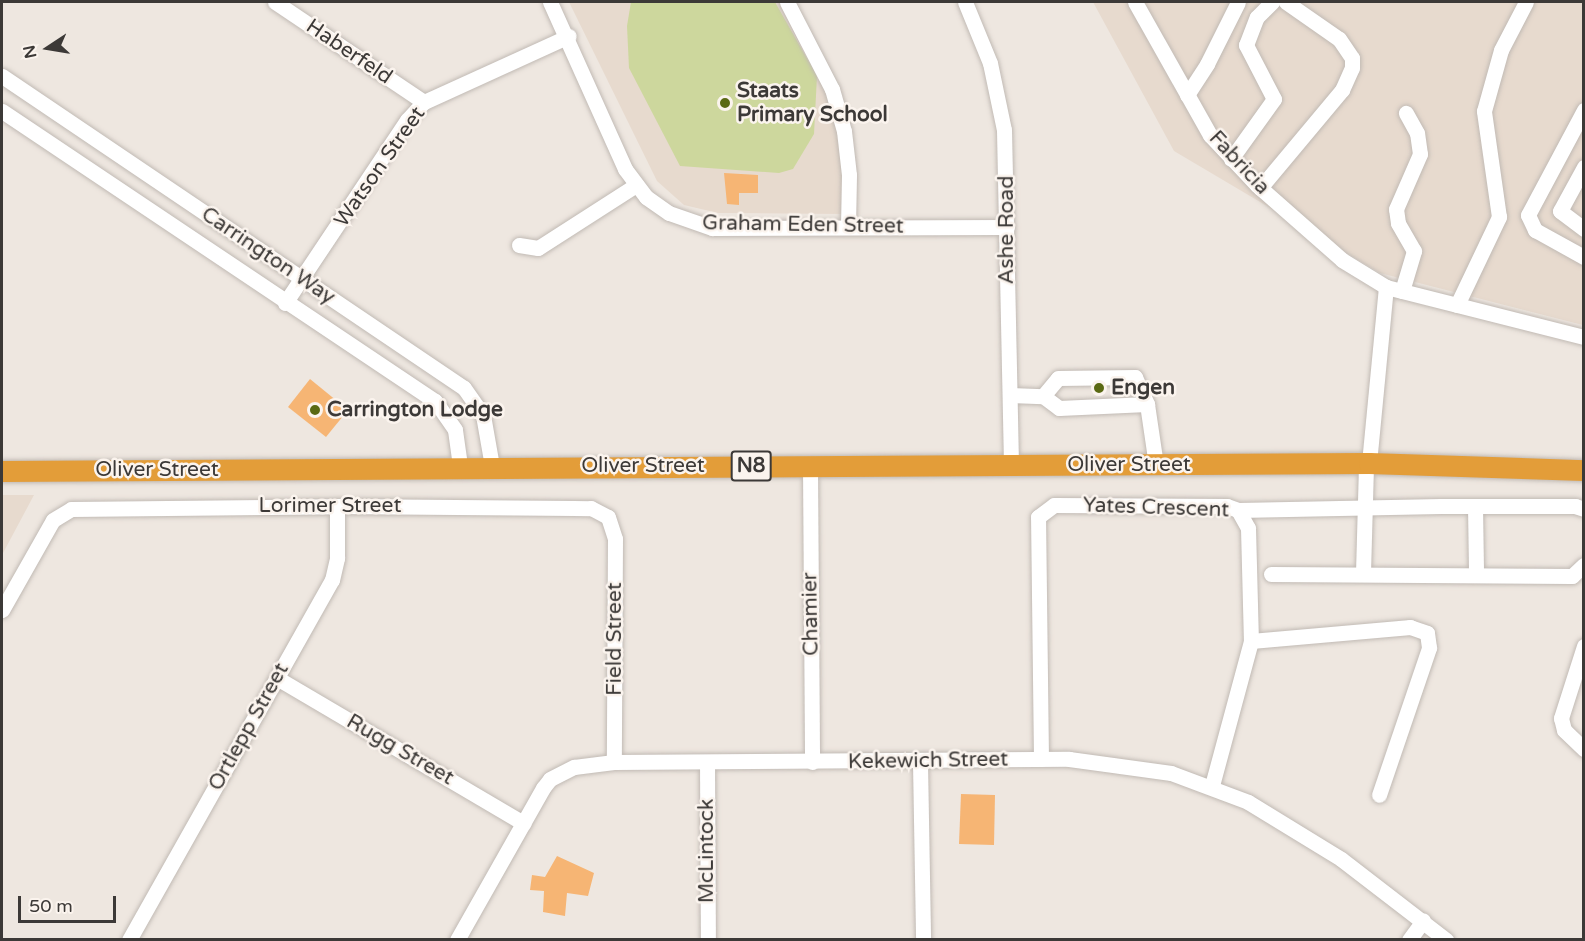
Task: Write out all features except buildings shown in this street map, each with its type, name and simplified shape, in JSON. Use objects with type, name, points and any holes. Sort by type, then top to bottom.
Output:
[{"type":"highway","name":"Oliver Street","points":[[1502,464],[1584,457]]},
{"type":"highway","name":"Oliver Street","points":[[2,471],[492,466],[1368,463],[1502,464],[1584,470]]},
{"type":"street","name":"Haberfeld","points":[[275,2],[424,102]]},
{"type":"street","name":"Graham Eden Street","points":[[550,2],[569,36],[625,169],[636,185],[669,213],[712,228],[1007,227]]},
{"type":"street","points":[[787,2],[832,89],[844,131],[849,175],[848,226]]},
{"type":"street","name":"Ashe Road","points":[[965,2],[980,33],[999,96],[1007,159],[1011,466]]},
{"type":"street","name":"Fabricia","points":[[1135,2],[1210,135],[1260,188],[1342,260],[1386,287],[1584,336]]},
{"type":"street","points":[[1187,95],[1208,64],[1238,2]]},
{"type":"street","points":[[1231,159],[1274,99],[1246,45],[1257,17],[1272,2]]},
{"type":"street","points":[[1260,188],[1342,90],[1352,69],[1352,58],[1339,39],[1286,2]]},
{"type":"street","points":[[1457,305],[1499,217],[1484,111],[1501,50],[1526,2]]},
{"type":"street","name":"Watson Street","points":[[285,303],[407,120],[424,102],[569,36]]},
{"type":"street","name":"Carrington Way","points":[[2,76],[464,388],[483,415],[492,466]]},
{"type":"street","points":[[1584,110],[1530,207],[1534,230],[1584,257]]},
{"type":"street","name":"Carrington Way","points":[[2,111],[285,303],[435,401],[455,429],[460,467]]},
{"type":"street","points":[[1401,291],[1414,251],[1398,223],[1396,209],[1420,154],[1417,133],[1406,113]]},
{"type":"street","points":[[1584,167],[1579,185],[1560,210],[1584,229]]},
{"type":"street","points":[[519,245],[538,248],[636,185]]},
{"type":"street","points":[[1363,573],[1364,507],[1386,287]]},
{"type":"street","points":[[1043,396],[1058,378],[1130,375],[1135,377],[1147,404],[1156,465]]},
{"type":"street","points":[[1010,395],[1043,396],[1059,408],[1147,404]]},
{"type":"street","name":"Chamier","points":[[810,466],[812,762]]},
{"type":"street","name":"Yates Crescent","points":[[1041,759],[1038,517],[1054,505],[1227,507],[1238,510],[1245,518],[1249,539],[1251,642],[1212,786]]},
{"type":"street","name":"Ortlepp Street","points":[[129,939],[332,580],[337,558],[337,506]]},
{"type":"street","name":"Lorimer Street","points":[[2,610],[53,520],[64,511],[76,509],[574,506],[601,511],[608,517]]},
{"type":"street","points":[[1475,506],[1476,573]]},
{"type":"street","points":[[1238,510],[1475,506],[1575,506],[1584,509]]},
{"type":"street","name":"Field Street","points":[[608,517],[615,539],[614,762]]},
{"type":"street","points":[[1271,574],[1476,573],[1572,576],[1584,565]]},
{"type":"street","points":[[1251,642],[1410,627],[1427,633],[1429,648],[1379,795]]},
{"type":"street","points":[[1584,646],[1572,679],[1561,723],[1568,736],[1584,749]]},
{"type":"street","name":"Rugg Street","points":[[277,678],[523,823]]},
{"type":"street","name":"Kekewich Street","points":[[457,939],[543,788],[556,775],[574,767],[614,762],[920,762],[1041,759],[1134,765],[1212,786],[1303,833],[1446,939]]},
{"type":"street","name":"McLintock","points":[[707,762],[708,939]]},
{"type":"street","points":[[920,762],[923,939]]},
{"type":"street","points":[[1409,939],[1423,921]]},
{"type":"shaded area","name":"Staats Primary School","points":[[569,2],[781,2],[825,84],[838,122],[847,214],[718,213],[684,205],[657,181]]},
{"type":"shaded area","points":[[1093,2],[1583,2],[1583,325],[1380,273],[1174,151]]},
{"type":"shaded area","points":[[2,495],[34,495],[2,555]]},
{"type":"green space","name":"Staats Primary School","points":[[631,2],[775,2],[817,76],[814,134],[793,169],[779,173],[680,166],[629,68],[627,26]]},
{"type":"place","name":"Staats Primary School","points":[[725,103]]},
{"type":"place","name":"Engen","points":[[1099,388]]},
{"type":"place","name":"Carrington Lodge","points":[[315,410]]}]
